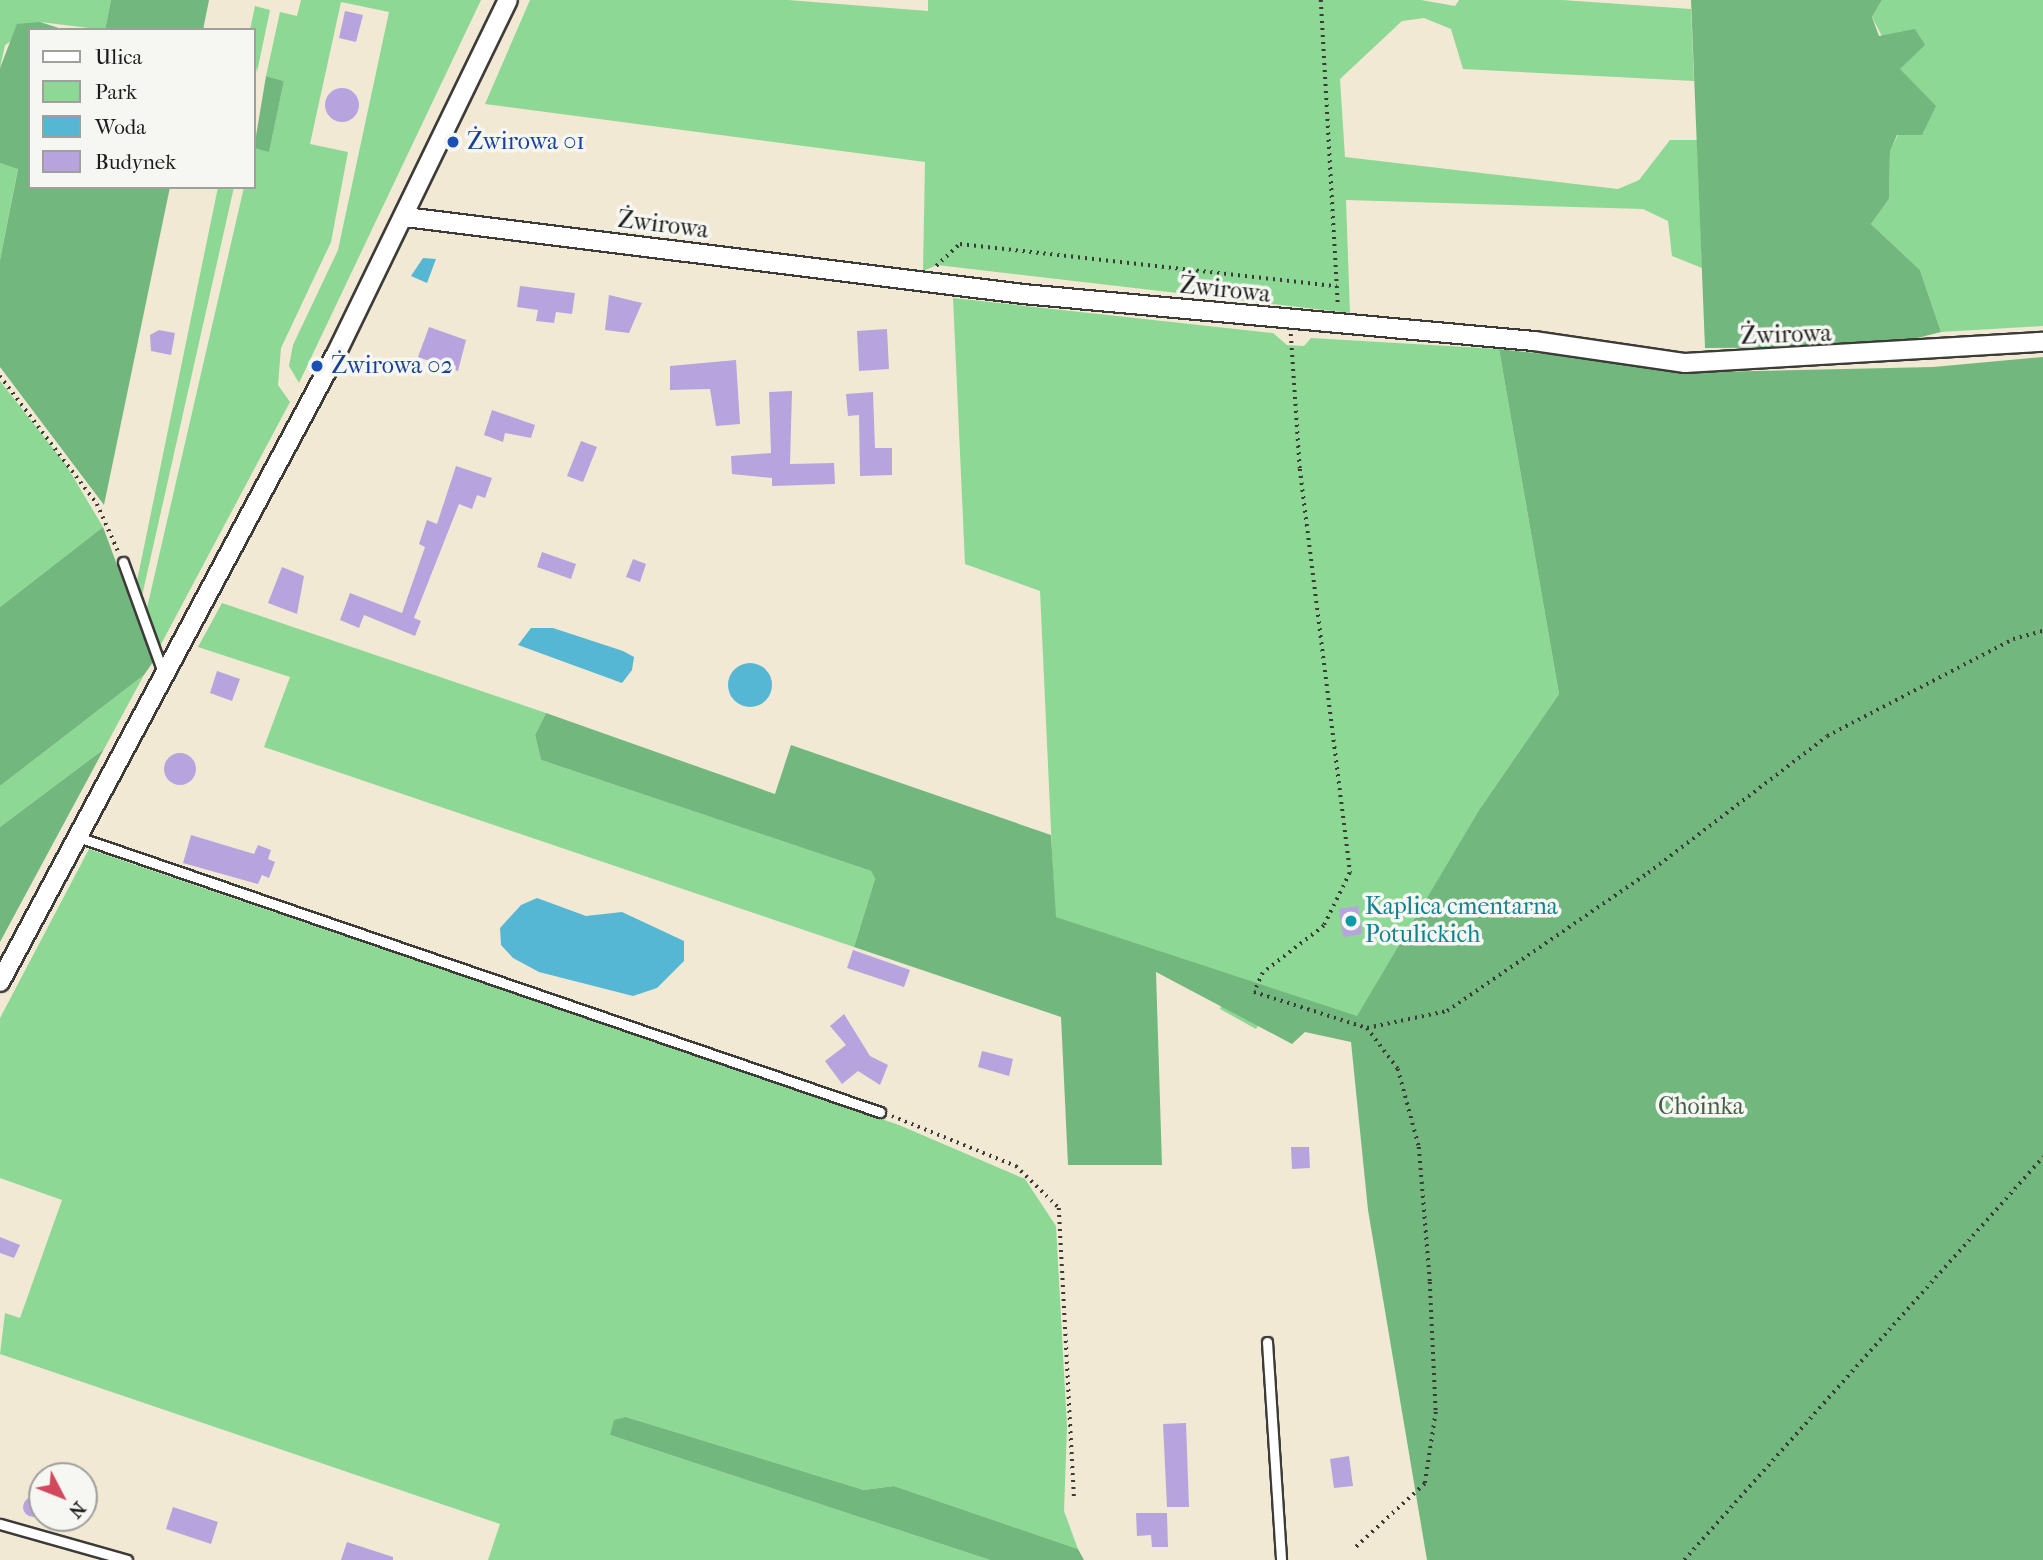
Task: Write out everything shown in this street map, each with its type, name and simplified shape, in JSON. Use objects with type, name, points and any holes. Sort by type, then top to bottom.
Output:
[{"type":"street","points":[[0,982],[405,217],[508,0]]},
{"type":"street","name":"Żwirowa","points":[[405,217],[919,281],[1339,327],[1534,341],[1685,363],[2043,342]]},
{"type":"lane","points":[[123,562],[164,676]]},
{"type":"lane","points":[[78,837],[880,1112]]},
{"type":"lane","points":[[1267,1342],[1281,1560]]},
{"type":"lane","points":[[0,1524],[127,1560]]},
{"type":"path","points":[[1321,0],[1339,327]]},
{"type":"path","points":[[919,281],[960,244],[1337,286]]},
{"type":"path","points":[[1290,322],[1300,469],[1350,873],[1324,926],[1263,973],[1254,992],[1367,1028],[1447,1011],[1648,873],[1827,736],[2013,639],[2043,631]]},
{"type":"path","points":[[0,376],[97,504],[123,562]]},
{"type":"path","points":[[1354,1549],[1425,1484],[1436,1412],[1419,1147],[1398,1069],[1367,1028]]},
{"type":"path","points":[[880,1112],[1016,1166],[1059,1208],[1074,1499]]},
{"type":"path","points":[[1684,1560],[2043,1157]]},
{"type":"green space","points":[[0,0],[111,0],[105,28],[40,22],[5,45],[0,68]]},
{"type":"green space","points":[[111,0],[209,0],[203,28],[105,28]]},
{"type":"green space","points":[[301,0],[481,0],[299,383],[289,366],[293,345],[338,250],[389,12],[341,2],[310,144],[348,152],[331,242],[281,348],[278,385],[290,402],[159,648],[147,608],[244,189],[256,189],[256,148],[269,151],[284,81],[266,76],[280,12],[297,16]]},
{"type":"green space","points":[[530,0],[788,0],[928,11],[928,0],[1421,0],[1455,6],[1459,0],[1562,0],[1691,9],[1694,81],[1463,69],[1451,29],[1424,18],[1402,21],[1340,79],[1345,157],[1618,189],[1639,180],[1670,140],[1697,140],[1702,268],[1672,256],[1668,221],[1643,209],[1346,200],[1350,313],[937,265],[923,271],[925,162],[485,104]]},
{"type":"green space","points":[[1691,0],[1882,0],[1872,17],[1879,36],[1915,29],[1925,45],[1900,69],[1936,106],[1922,135],[1897,135],[1890,151],[1889,199],[1871,224],[1920,270],[1941,332],[1882,347],[1705,348]]},
{"type":"green space","points":[[1882,0],[2043,0],[2043,326],[1941,332],[1920,270],[1871,224],[1889,199],[1890,150],[1898,135],[1922,135],[1899,69],[1872,17]]},
{"type":"green space","points":[[255,6],[270,10],[257,72],[256,28],[250,28]]},
{"type":"green space","points":[[40,22],[59,28],[28,28],[28,189],[170,189],[104,505],[0,367],[0,260],[18,169],[0,163],[0,68],[17,24]]},
{"type":"green space","points":[[266,76],[284,81],[269,152],[256,149]]},
{"type":"green space","points":[[0,163],[18,168],[0,260]]},
{"type":"green space","points":[[218,189],[234,189],[142,596],[137,581]]},
{"type":"green space","points":[[953,298],[1273,333],[1287,345],[1304,346],[1311,338],[1499,349],[1559,694],[1479,810],[1357,1017],[1278,991],[1256,1029],[1220,1009],[1230,975],[1055,917],[1040,591],[965,564]]},
{"type":"green space","name":"Choinka","points":[[1499,349],[1710,372],[1933,367],[2043,357],[2043,1560],[1427,1560],[1368,1210],[1351,1042],[1305,1032],[1292,1044],[1156,972],[1162,1165],[1068,1165],[1061,1017],[854,947],[875,879],[871,871],[541,760],[535,735],[546,713],[775,794],[791,745],[1051,835],[1056,917],[1357,1016],[1479,810],[1559,694]]},
{"type":"green space","points":[[0,381],[66,465],[103,527],[0,607]]},
{"type":"green space","points":[[103,527],[153,662],[144,675],[0,786],[0,607]]},
{"type":"green space","points":[[222,603],[546,713],[535,735],[541,760],[871,871],[875,879],[854,947],[264,747],[290,677],[198,647]]},
{"type":"green space","points":[[144,675],[104,749],[0,827],[0,786]]},
{"type":"green space","points":[[104,749],[0,942],[0,827]]},
{"type":"green space","points":[[89,849],[899,1125],[1025,1179],[1056,1226],[1067,1427],[1064,1511],[1078,1549],[894,1486],[864,1490],[626,1417],[610,1435],[990,1560],[488,1560],[500,1524],[0,1354],[5,1313],[20,1318],[62,1200],[0,1178],[0,1018]]},
{"type":"green space","points":[[626,1417],[864,1490],[894,1486],[1078,1549],[1084,1560],[990,1560],[610,1435],[614,1420]]},
{"type":"water","points":[[423,258],[436,259],[427,283],[411,276]]},
{"type":"water","points":[[531,628],[553,628],[623,651],[634,657],[632,670],[622,683],[518,645]]},
{"type":"water","points":[[750,663],[765,670],[772,685],[765,700],[750,707],[735,700],[728,685],[735,670]]},
{"type":"water","points":[[537,898],[586,916],[622,912],[684,941],[684,961],[657,988],[633,996],[539,972],[513,958],[501,945],[500,928],[521,905]]},
{"type":"building","points":[[345,11],[363,15],[356,42],[339,38]]},
{"type":"building","points":[[342,88],[354,93],[359,105],[354,117],[342,122],[330,117],[325,105],[330,93]]},
{"type":"building","points":[[520,286],[575,293],[572,314],[556,312],[554,323],[536,321],[538,310],[517,307]]},
{"type":"building","points":[[609,295],[642,303],[629,333],[605,330]]},
{"type":"building","points":[[429,327],[466,340],[458,371],[418,357]]},
{"type":"building","points":[[887,329],[889,369],[859,371],[857,331]]},
{"type":"building","points":[[159,330],[175,333],[171,355],[151,351],[150,335]]},
{"type":"building","points":[[736,360],[740,424],[716,426],[710,389],[670,390],[670,366]]},
{"type":"building","points":[[792,391],[790,464],[834,463],[835,484],[772,486],[772,478],[732,474],[731,456],[771,453],[769,392]]},
{"type":"building","points":[[873,392],[875,448],[892,448],[892,475],[860,476],[859,415],[848,416],[846,394]]},
{"type":"building","points":[[492,410],[535,425],[531,438],[505,433],[503,442],[484,435]]},
{"type":"building","points":[[581,441],[597,447],[583,482],[567,476]]},
{"type":"building","points":[[456,466],[492,478],[485,498],[477,495],[472,509],[459,504],[414,618],[421,621],[415,636],[364,615],[359,628],[340,620],[350,593],[402,613],[425,547],[419,544],[427,520],[437,524]]},
{"type":"building","points":[[542,552],[576,564],[571,579],[537,567]]},
{"type":"building","points":[[633,559],[646,564],[640,582],[626,577]]},
{"type":"building","points":[[282,567],[304,576],[297,614],[268,603]]},
{"type":"building","points":[[217,671],[240,679],[232,701],[210,693]]},
{"type":"building","points":[[180,753],[191,758],[196,769],[191,780],[180,785],[169,780],[164,769],[169,758]]},
{"type":"building","points":[[191,835],[254,854],[258,845],[271,850],[268,859],[275,862],[269,878],[262,875],[258,884],[183,863]]},
{"type":"building","name":"Kaplica cmentarna Potulickich","points":[[1358,906],[1362,934],[1343,937],[1339,909]]},
{"type":"building","points":[[853,950],[910,970],[904,987],[847,968]]},
{"type":"building","points":[[844,1014],[870,1056],[888,1065],[880,1085],[858,1071],[842,1084],[825,1061],[846,1045],[830,1026]]},
{"type":"building","points":[[982,1051],[1013,1059],[1009,1076],[978,1067]]},
{"type":"building","points":[[1291,1147],[1309,1147],[1310,1168],[1292,1169]]},
{"type":"building","points":[[0,1237],[20,1245],[14,1258],[0,1253]]},
{"type":"building","points":[[1186,1423],[1189,1507],[1167,1507],[1163,1424]]},
{"type":"building","points":[[1349,1456],[1353,1486],[1334,1488],[1330,1459]]},
{"type":"building","points":[[28,1499],[28,1515],[23,1507]]},
{"type":"building","points":[[173,1507],[218,1522],[211,1544],[166,1529]]},
{"type":"building","points":[[1136,1513],[1167,1513],[1168,1547],[1152,1547],[1151,1535],[1137,1536]]},
{"type":"building","points":[[347,1542],[393,1557],[393,1560],[341,1560]]},
{"type":"place","name":"Żwirowa 01","points":[[453,142]]},
{"type":"place","name":"Żwirowa 02","points":[[317,366]]},
{"type":"place","name":"Kaplica cmentarna Potulickich","points":[[1351,921]]}]
